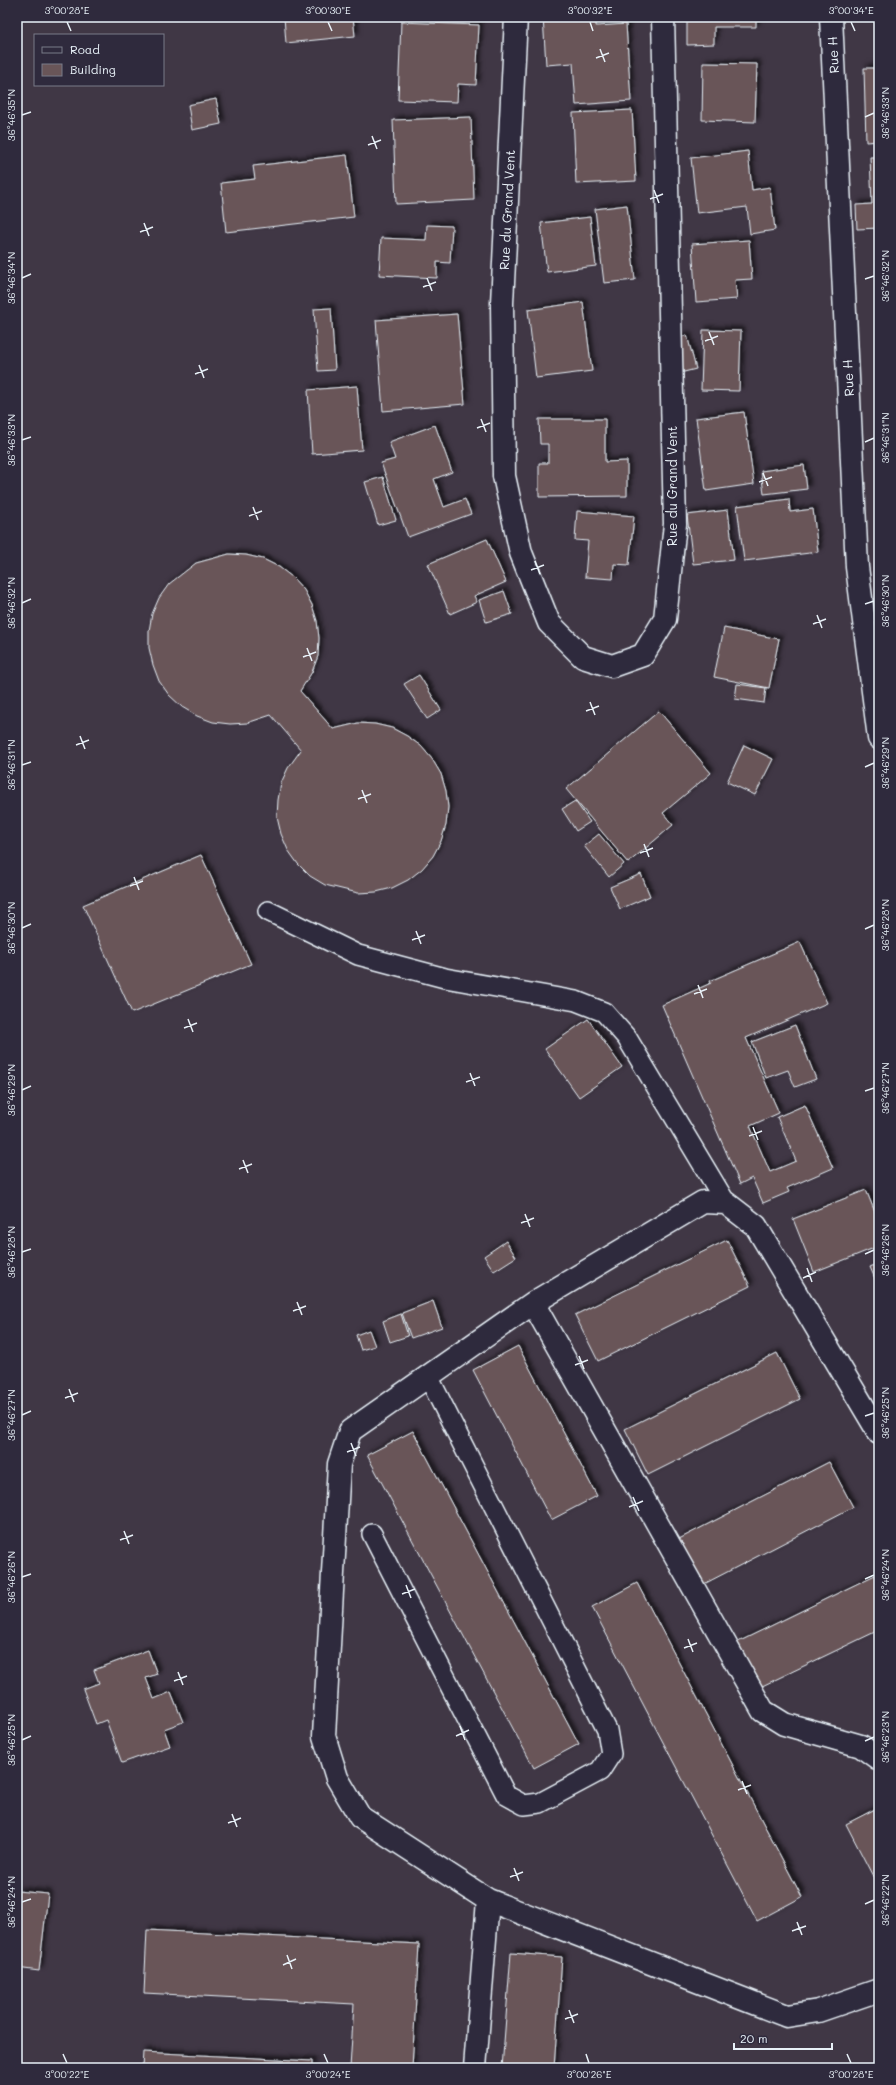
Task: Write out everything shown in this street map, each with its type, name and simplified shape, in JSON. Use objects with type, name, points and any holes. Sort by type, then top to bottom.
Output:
[{"type":"street","name":"Rue du Grand Vent","points":[[516,17],[502,303],[504,476],[521,552],[550,623],[583,657],[612,666],[643,655],[666,619],[675,524],[662,17]]},
{"type":"street","name":"Rue H","points":[[831,17],[857,567],[879,738]]},
{"type":"street","points":[[879,1433],[756,1226],[726,1203],[703,1202],[533,1303],[350,1431],[339,1464],[324,1736],[337,1778],[360,1818],[488,1900],[788,2016],[818,2011],[879,1990]]},
{"type":"street","points":[[533,1303],[763,1711],[784,1724],[862,1746],[879,1759]]},
{"type":"street","points":[[475,2068],[488,1900]]},
{"type":"lane","points":[[268,912],[358,955],[445,978],[576,1001],[604,1012],[627,1038],[726,1203]]},
{"type":"lane","points":[[372,1534],[506,1795],[524,1805],[540,1803],[600,1771],[611,1754],[608,1730],[428,1376]]},
{"type":"building","points":[[284,17],[353,17],[355,36],[286,43]]},
{"type":"building","points":[[543,17],[596,17],[596,26],[626,24],[631,101],[576,105],[573,63],[546,65]]},
{"type":"building","points":[[687,17],[756,17],[756,27],[714,27],[714,44],[687,45]]},
{"type":"building","points":[[401,22],[479,25],[476,85],[458,84],[457,102],[398,100]]},
{"type":"building","points":[[703,63],[757,64],[755,122],[702,120]]},
{"type":"building","points":[[864,68],[879,68],[879,141],[866,142]]},
{"type":"building","points":[[216,99],[221,124],[192,130],[188,105]]},
{"type":"building","points":[[632,110],[636,181],[576,184],[573,113]]},
{"type":"building","points":[[471,117],[474,200],[396,204],[393,120]]},
{"type":"building","points":[[748,151],[752,190],[770,187],[775,230],[750,234],[747,207],[697,213],[691,158]]},
{"type":"building","points":[[347,155],[354,217],[226,232],[221,183],[255,179],[253,166]]},
{"type":"building","points":[[870,157],[879,157],[879,228],[857,229],[856,205],[872,204]]},
{"type":"building","points":[[627,205],[635,280],[604,283],[595,209]]},
{"type":"building","points":[[590,217],[596,266],[547,272],[541,223]]},
{"type":"building","points":[[427,225],[452,226],[450,263],[437,262],[437,278],[379,275],[381,238],[426,240]]},
{"type":"building","points":[[749,240],[752,279],[735,280],[737,299],[696,302],[692,244]]},
{"type":"building","points":[[583,302],[592,371],[536,378],[528,310]]},
{"type":"building","points":[[331,308],[335,370],[318,371],[314,309]]},
{"type":"building","points":[[457,314],[465,404],[383,411],[376,320]]},
{"type":"building","points":[[703,330],[741,331],[739,391],[701,390]]},
{"type":"building","points":[[687,335],[696,369],[680,373],[671,340]]},
{"type":"building","points":[[357,386],[362,450],[312,454],[308,390]]},
{"type":"building","points":[[744,412],[754,484],[706,491],[696,418]]},
{"type":"building","points":[[539,419],[605,419],[605,462],[627,461],[627,496],[539,497],[539,463],[548,463],[548,444],[540,444]]},
{"type":"building","points":[[435,425],[452,472],[434,479],[444,507],[465,499],[471,514],[408,537],[381,463],[395,459],[389,442]]},
{"type":"building","points":[[804,465],[807,489],[764,494],[761,471]]},
{"type":"building","points":[[383,477],[396,520],[378,525],[365,482]]},
{"type":"building","points":[[789,499],[790,512],[813,509],[818,552],[744,561],[737,506]]},
{"type":"building","points":[[728,510],[734,560],[693,564],[687,515]]},
{"type":"building","points":[[577,511],[634,516],[629,565],[614,564],[613,579],[585,577],[588,541],[575,540]]},
{"type":"building","points":[[487,539],[506,582],[474,596],[477,602],[450,614],[428,564]]},
{"type":"building","points":[[229,554],[246,555],[263,559],[279,567],[292,577],[304,590],[312,605],[317,621],[319,638],[318,656],[312,672],[300,691],[333,729],[358,723],[375,724],[392,728],[421,746],[432,759],[441,774],[446,791],[448,807],[446,825],[441,841],[433,856],[422,869],[408,880],[392,888],[376,892],[358,893],[325,885],[310,876],[298,864],[288,850],[281,834],[277,817],[281,783],[288,768],[301,750],[271,715],[247,723],[230,724],[213,722],[197,716],[182,707],[169,695],[159,681],[149,648],[149,631],[152,614],[159,598],[169,584],[196,563]]},
{"type":"building","points":[[504,591],[512,614],[486,622],[479,600]]},
{"type":"building","points":[[724,628],[779,639],[769,688],[714,677]]},
{"type":"building","points":[[419,675],[441,710],[427,719],[404,684]]},
{"type":"building","points":[[737,684],[766,688],[764,703],[735,699]]},
{"type":"building","points":[[659,711],[711,773],[663,813],[673,825],[628,863],[566,789]]},
{"type":"building","points":[[744,745],[773,759],[755,795],[727,782]]},
{"type":"building","points":[[575,801],[590,822],[576,831],[562,809]]},
{"type":"building","points":[[599,834],[624,864],[609,877],[584,846]]},
{"type":"building","points":[[201,855],[251,964],[132,1013],[83,905]]},
{"type":"building","points":[[641,874],[650,896],[620,909],[610,887]]},
{"type":"building","points":[[800,942],[827,1003],[746,1038],[779,1113],[750,1126],[770,1172],[796,1161],[777,1117],[805,1105],[833,1168],[787,1188],[789,1192],[763,1203],[752,1178],[740,1184],[662,1005],[711,983],[710,981]]},
{"type":"building","points":[[588,1019],[622,1067],[579,1097],[545,1049]]},
{"type":"building","points":[[795,1025],[816,1079],[795,1087],[788,1070],[766,1078],[752,1042]]},
{"type":"building","points":[[866,1190],[879,1222],[879,1246],[814,1272],[793,1219]]},
{"type":"building","points":[[727,1240],[750,1286],[598,1361],[575,1315]]},
{"type":"building","points":[[506,1241],[516,1257],[494,1271],[484,1256]]},
{"type":"building","points":[[879,1263],[879,1288],[870,1267]]},
{"type":"building","points":[[433,1301],[442,1327],[411,1338],[402,1313]]},
{"type":"building","points":[[401,1314],[408,1336],[390,1342],[383,1321]]},
{"type":"building","points":[[369,1330],[375,1346],[361,1350],[356,1335]]},
{"type":"building","points":[[518,1346],[597,1496],[551,1520],[473,1370]]},
{"type":"building","points":[[777,1353],[800,1399],[648,1475],[625,1429]]},
{"type":"building","points":[[413,1431],[579,1744],[534,1768],[367,1455]]},
{"type":"building","points":[[829,1462],[853,1507],[702,1585],[679,1539]]},
{"type":"building","points":[[879,1573],[879,1630],[758,1688],[736,1643]]},
{"type":"building","points":[[637,1583],[802,1897],[757,1921],[592,1607]]},
{"type":"building","points":[[148,1650],[157,1674],[146,1678],[154,1699],[171,1692],[183,1722],[164,1729],[170,1746],[122,1763],[106,1720],[96,1724],[83,1689],[99,1683],[94,1670]]},
{"type":"building","points":[[879,1807],[879,1888],[846,1824]]},
{"type":"building","points":[[17,1891],[48,1894],[39,1971],[17,1968]]},
{"type":"building","points":[[147,1930],[419,1944],[412,2068],[350,2068],[354,2004],[144,1993]]},
{"type":"building","points":[[511,1953],[562,1957],[554,2068],[502,2068]]},
{"type":"building","points":[[143,2052],[312,2061],[312,2068],[142,2068]]}]
